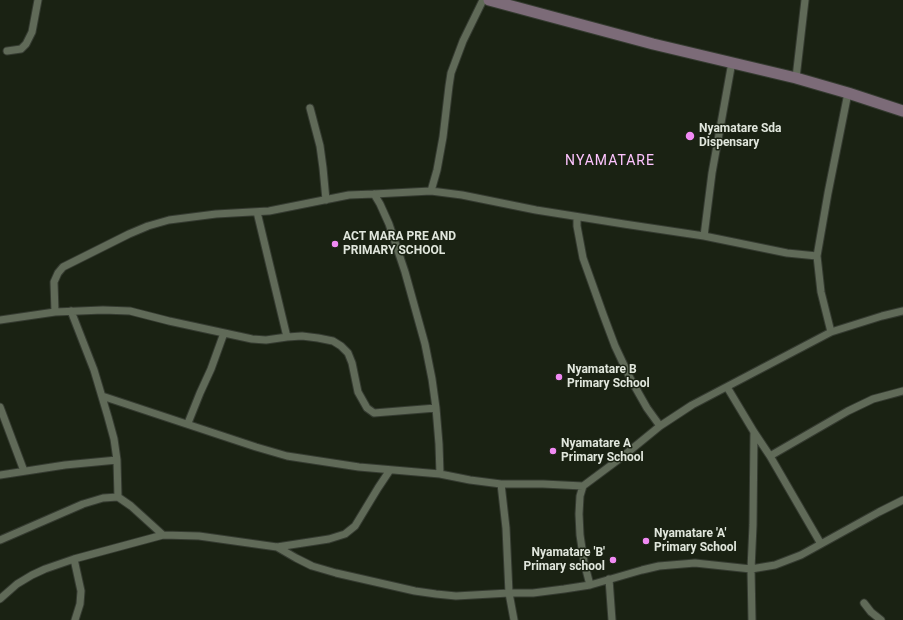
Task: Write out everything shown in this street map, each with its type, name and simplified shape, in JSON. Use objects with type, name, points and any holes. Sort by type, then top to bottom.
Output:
[{"type":"main road","points":[[489,0],[653,44],[796,78],[903,111]]},
{"type":"street","points":[[7,51],[21,49],[26,44],[32,32],[38,0]]},
{"type":"street","points":[[431,191],[437,170],[443,137],[451,73],[465,36],[483,0]]},
{"type":"street","points":[[796,78],[805,0]]},
{"type":"street","points":[[704,236],[714,166],[732,62]]},
{"type":"street","points":[[831,332],[821,292],[817,256],[829,186],[848,93]]},
{"type":"street","points":[[310,108],[320,146],[326,200]]},
{"type":"street","points":[[55,312],[54,282],[58,273],[63,268],[129,234],[148,226],[169,220],[216,214],[269,211],[349,195],[431,191],[462,195],[577,217],[704,236],[787,254],[817,256]]},
{"type":"street","points":[[374,194],[389,224],[409,286],[425,344],[436,408],[440,474]]},
{"type":"street","points":[[257,212],[287,336]]},
{"type":"street","points":[[577,217],[577,226],[583,258],[615,346],[630,378],[647,408],[660,426]]},
{"type":"street","points":[[0,320],[55,312],[103,310],[130,311],[162,320],[252,339],[266,340],[287,336],[302,336],[333,341],[348,353],[352,363],[358,392],[367,408],[374,413],[436,408]]},
{"type":"street","points":[[71,311],[102,396],[114,439],[118,460],[118,497]]},
{"type":"street","points":[[590,585],[584,562],[580,535],[580,496],[583,486],[660,426],[692,405],[831,332],[903,311]]},
{"type":"street","points":[[188,424],[195,403],[211,369],[224,334]]},
{"type":"street","points":[[727,387],[770,456],[821,544]]},
{"type":"street","points":[[770,456],[848,411],[873,399],[903,391]]},
{"type":"street","points":[[102,396],[287,456],[359,467],[440,474],[501,484],[583,486]]},
{"type":"street","points":[[0,407],[24,471]]},
{"type":"street","points":[[752,620],[751,569],[754,432]]},
{"type":"street","points":[[0,475],[65,465],[118,460]]},
{"type":"street","points":[[0,599],[17,584],[45,569],[74,559],[163,535],[199,536],[277,547],[329,539],[345,534],[355,526],[390,470]]},
{"type":"street","points":[[501,484],[506,528],[509,593],[514,620]]},
{"type":"street","points":[[0,540],[83,504],[103,498],[118,497],[131,506],[163,535]]},
{"type":"street","points":[[277,547],[312,566],[415,591],[456,596],[533,593],[564,590],[590,585],[659,566],[695,563],[751,569],[775,565],[801,555],[878,512],[903,500]]},
{"type":"street","points":[[74,559],[81,591],[80,604],[74,620]]},
{"type":"street","points":[[609,579],[612,620]]},
{"type":"street","points":[[864,603],[881,620]]},
{"type":"place","name":"Nyamatare Sda Dispensary","points":[[690,136]]},
{"type":"place","name":"ACT MARA PRE AND PRIMARY SCHOOL","points":[[335,244]]},
{"type":"place","name":"Nyamatare B Primary School","points":[[559,377]]},
{"type":"place","name":"Nyamatare A Primary School","points":[[553,451]]},
{"type":"place","name":"Nyamatare 'A' Primary School","points":[[646,541]]},
{"type":"place","name":"Nyamatare 'B' Primary school","points":[[613,560]]},
{"type":"district","name":"NYAMATARE","points":[[610,161]]}]
